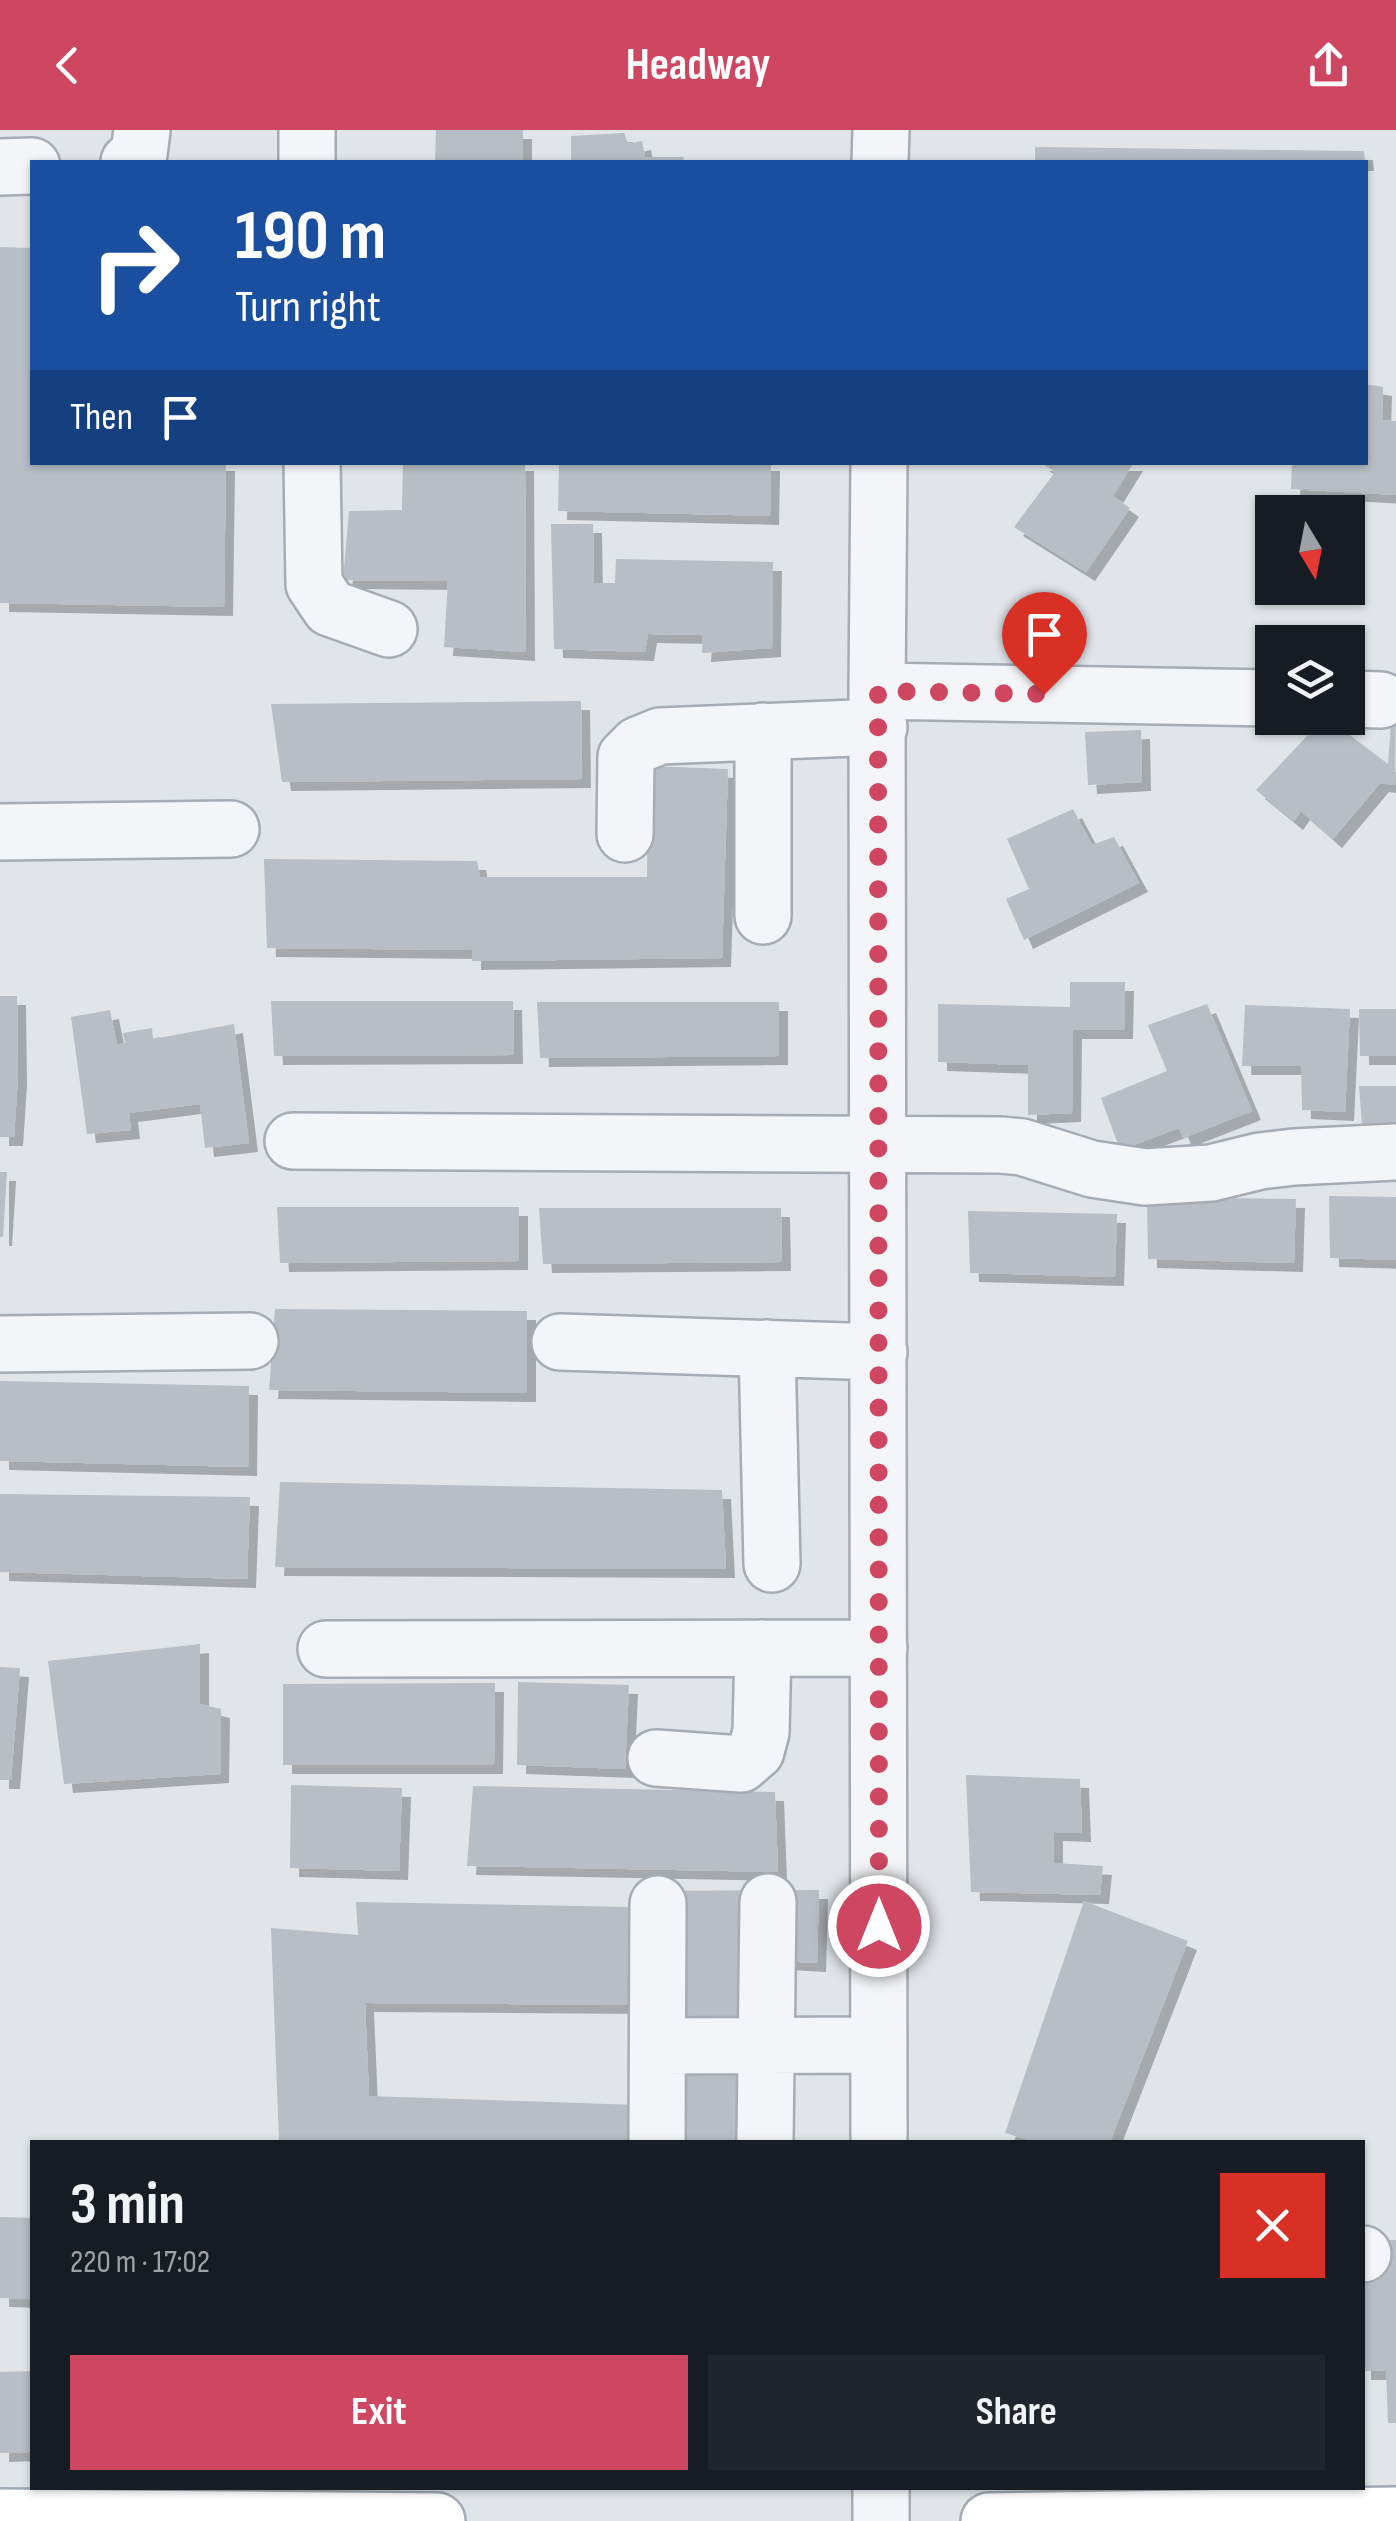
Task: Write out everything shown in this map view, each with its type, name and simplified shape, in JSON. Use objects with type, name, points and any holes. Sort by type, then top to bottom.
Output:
[{"type":"main road","points":[[989,2521],[1396,2515]]},
{"type":"main road","points":[[0,2517],[437,2521]]},
{"type":"street","points":[[132,160],[139,154],[142,130]]},
{"type":"street","points":[[307,130],[307,160]]},
{"type":"street","points":[[880,160],[881,130]]},
{"type":"street","points":[[0,166],[30,166]]},
{"type":"street","points":[[312,465],[314,584],[330,608],[389,629]]},
{"type":"street","points":[[879,2140],[880,465]]},
{"type":"street","points":[[625,834],[626,757],[638,746],[660,736],[762,732],[878,709],[1255,698]]},
{"type":"street","points":[[762,732],[762,916]]},
{"type":"street","points":[[0,832],[231,829]]},
{"type":"street","points":[[293,1141],[1022,1146],[1092,1169],[1144,1177],[1211,1172],[1294,1156],[1396,1152]]},
{"type":"street","points":[[0,1344],[250,1341]]},
{"type":"street","points":[[560,1342],[879,1352]]},
{"type":"street","points":[[767,1348],[772,1564]]},
{"type":"street","points":[[656,1758],[741,1764],[756,1750],[761,1732],[763,1648]]},
{"type":"street","points":[[326,1649],[879,1648]]},
{"type":"street","points":[[764,2140],[768,1902]]},
{"type":"street","points":[[657,2140],[658,1904]]},
{"type":"street","points":[[658,2046],[879,2045]]},
{"type":"street","points":[[881,2490],[882,2521]]},
{"type":"building","points":[[436,130],[523,130],[523,160],[435,160]]},
{"type":"building","points":[[624,133],[628,144],[642,141],[645,157],[684,157],[571,160],[571,136]]},
{"type":"building","points":[[1035,147],[1364,151],[1365,160],[1035,160]]},
{"type":"building","points":[[0,247],[30,248],[30,465],[226,465],[224,607],[0,603]]},
{"type":"building","points":[[1368,384],[1383,387],[1382,420],[1396,421],[1396,495],[1291,489],[1292,465],[1368,465]]},
{"type":"building","points":[[403,465],[525,465],[526,652],[444,647],[448,581],[343,580],[349,511],[402,510]]},
{"type":"building","points":[[559,465],[771,465],[770,516],[558,511]]},
{"type":"building","points":[[1044,465],[1132,465],[1113,496],[1130,508],[1086,572],[1014,527],[1055,472]]},
{"type":"building","points":[[551,524],[593,524],[594,583],[615,583],[616,559],[773,562],[772,648],[702,653],[703,635],[648,634],[645,652],[554,649]]},
{"type":"building","points":[[1396,694],[1395,785],[1380,783],[1333,839],[1301,811],[1294,821],[1256,790],[1308,735],[1350,735],[1388,764]]},
{"type":"building","points":[[581,701],[582,779],[282,782],[271,704]]},
{"type":"building","points":[[1141,730],[1142,782],[1088,785],[1085,732]]},
{"type":"building","points":[[648,766],[728,769],[722,958],[472,961],[472,950],[267,948],[264,859],[477,861],[480,877],[647,877]]},
{"type":"building","points":[[1073,809],[1092,845],[1114,837],[1139,883],[1024,940],[1006,899],[1029,889],[1007,839]]},
{"type":"building","points":[[1070,982],[1125,982],[1124,1030],[1073,1030],[1072,1113],[1028,1115],[1028,1065],[938,1062],[938,1004],[1070,1007]]},
{"type":"building","points":[[0,996],[17,996],[14,1137],[0,1137]]},
{"type":"building","points":[[271,1001],[513,1001],[514,1055],[274,1056]]},
{"type":"building","points":[[537,1002],[779,1002],[779,1056],[540,1058]]},
{"type":"building","points":[[1207,1004],[1252,1111],[1183,1138],[1179,1128],[1120,1150],[1101,1098],[1167,1071],[1148,1025]]},
{"type":"building","points":[[1245,1005],[1350,1009],[1345,1112],[1302,1110],[1301,1066],[1242,1066]]},
{"type":"building","points":[[1359,1009],[1396,1009],[1396,1056],[1360,1056]]},
{"type":"building","points":[[110,1010],[117,1045],[125,1043],[123,1033],[152,1028],[153,1039],[234,1024],[249,1143],[205,1148],[200,1104],[129,1113],[131,1130],[87,1134],[71,1017]]},
{"type":"building","points":[[1359,1086],[1396,1086],[1396,1124],[1362,1125]]},
{"type":"building","points":[[0,1172],[7,1172],[3,1237],[0,1237]]},
{"type":"building","points":[[1329,1196],[1396,1197],[1396,1260],[1330,1258]]},
{"type":"building","points":[[1147,1197],[1296,1199],[1294,1263],[1148,1259]]},
{"type":"building","points":[[277,1207],[519,1207],[519,1261],[280,1263]]},
{"type":"building","points":[[539,1208],[781,1208],[782,1262],[543,1264]]},
{"type":"building","points":[[968,1211],[1117,1214],[1115,1277],[970,1273]]},
{"type":"building","points":[[275,1309],[527,1311],[527,1393],[269,1390]]},
{"type":"building","points":[[0,1381],[249,1386],[248,1467],[0,1461]]},
{"type":"building","points":[[280,1482],[722,1490],[726,1569],[275,1567]]},
{"type":"building","points":[[0,1494],[250,1497],[247,1579],[0,1572]]},
{"type":"building","points":[[200,1644],[200,1704],[221,1709],[220,1774],[64,1784],[48,1661]]},
{"type":"building","points":[[0,1667],[20,1668],[11,1780],[0,1780]]},
{"type":"building","points":[[518,1682],[629,1685],[625,1769],[517,1765]]},
{"type":"building","points":[[495,1683],[494,1765],[283,1765],[283,1684]]},
{"type":"building","points":[[966,1775],[1080,1779],[1082,1833],[1054,1832],[1054,1863],[1103,1866],[1100,1895],[971,1892]]},
{"type":"building","points":[[291,1785],[402,1788],[399,1871],[290,1868]]},
{"type":"building","points":[[473,1786],[775,1792],[778,1872],[467,1866]]},
{"type":"building","points":[[819,1890],[817,1963],[763,1960],[765,2140],[279,2140],[271,1928],[358,1935],[356,1902],[634,1907],[633,1891]],"holes":[[[365,2003],[636,2005],[638,2105],[369,2096]]]},
{"type":"building","points":[[1084,1901],[1188,1941],[1111,2140],[1029,2140],[1005,2133]]},
{"type":"building","points":[[0,2217],[30,2218],[30,2299],[0,2298]]},
{"type":"building","points":[[1386,2240],[1396,2240],[1396,2423],[1388,2423],[1386,2371],[1365,2371],[1365,2263]]},
{"type":"building","points":[[30,2371],[30,2452],[0,2453],[0,2372]]},
{"type":"route","points":[[879,1926],[878,691],[1044,694]]}]
